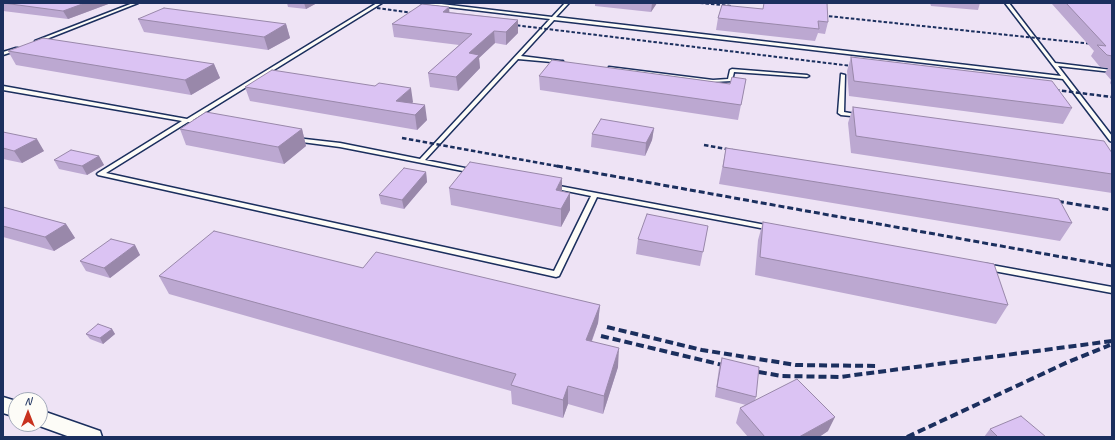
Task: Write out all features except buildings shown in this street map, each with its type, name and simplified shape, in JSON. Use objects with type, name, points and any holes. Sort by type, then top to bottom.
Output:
[{"type":"street","points":[[48,421],[93,437]]},
{"type":"lane","points":[[32,43],[136,3]]},
{"type":"lane","points":[[380,3],[100,174],[556,274],[595,195]]},
{"type":"lane","points":[[423,3],[1064,78]]},
{"type":"lane","points":[[421,161],[567,3]]},
{"type":"lane","points":[[1007,3],[1053,64],[1109,133],[1112,140]]},
{"type":"lane","points":[[3,54],[25,46]]},
{"type":"lane","points":[[518,57],[564,62]]},
{"type":"lane","points":[[1053,64],[1112,71]]},
{"type":"lane","points":[[604,67],[713,81],[730,80],[732,70],[807,76]]},
{"type":"lane","points":[[843,74],[840,113],[869,118]]},
{"type":"lane","points":[[3,88],[212,124]]},
{"type":"lane","points":[[289,138],[340,145],[481,173]]},
{"type":"lane","points":[[550,186],[780,230]]},
{"type":"lane","points":[[981,266],[1112,290]]},
{"type":"shaded area","points":[[3,3],[1112,3],[1112,437],[3,437]]},
{"type":"railway","points":[[700,3],[732,6]]},
{"type":"railway","points":[[377,8],[421,14]]},
{"type":"railway","points":[[818,15],[1112,46]]},
{"type":"railway","points":[[506,24],[860,67]]},
{"type":"railway","points":[[1048,89],[1112,97]]},
{"type":"railway","points":[[402,138],[562,167]]},
{"type":"railway","points":[[704,145],[737,151]]},
{"type":"railway","points":[[557,166],[1112,266]]},
{"type":"railway","points":[[1049,200],[1112,210]]},
{"type":"railway","points":[[607,327],[702,350],[796,365],[878,366]]},
{"type":"railway","points":[[601,336],[731,367]]},
{"type":"railway","points":[[747,370],[782,376],[840,377],[1112,341]]},
{"type":"railway","points":[[907,437],[1068,362],[1110,345]]}]
